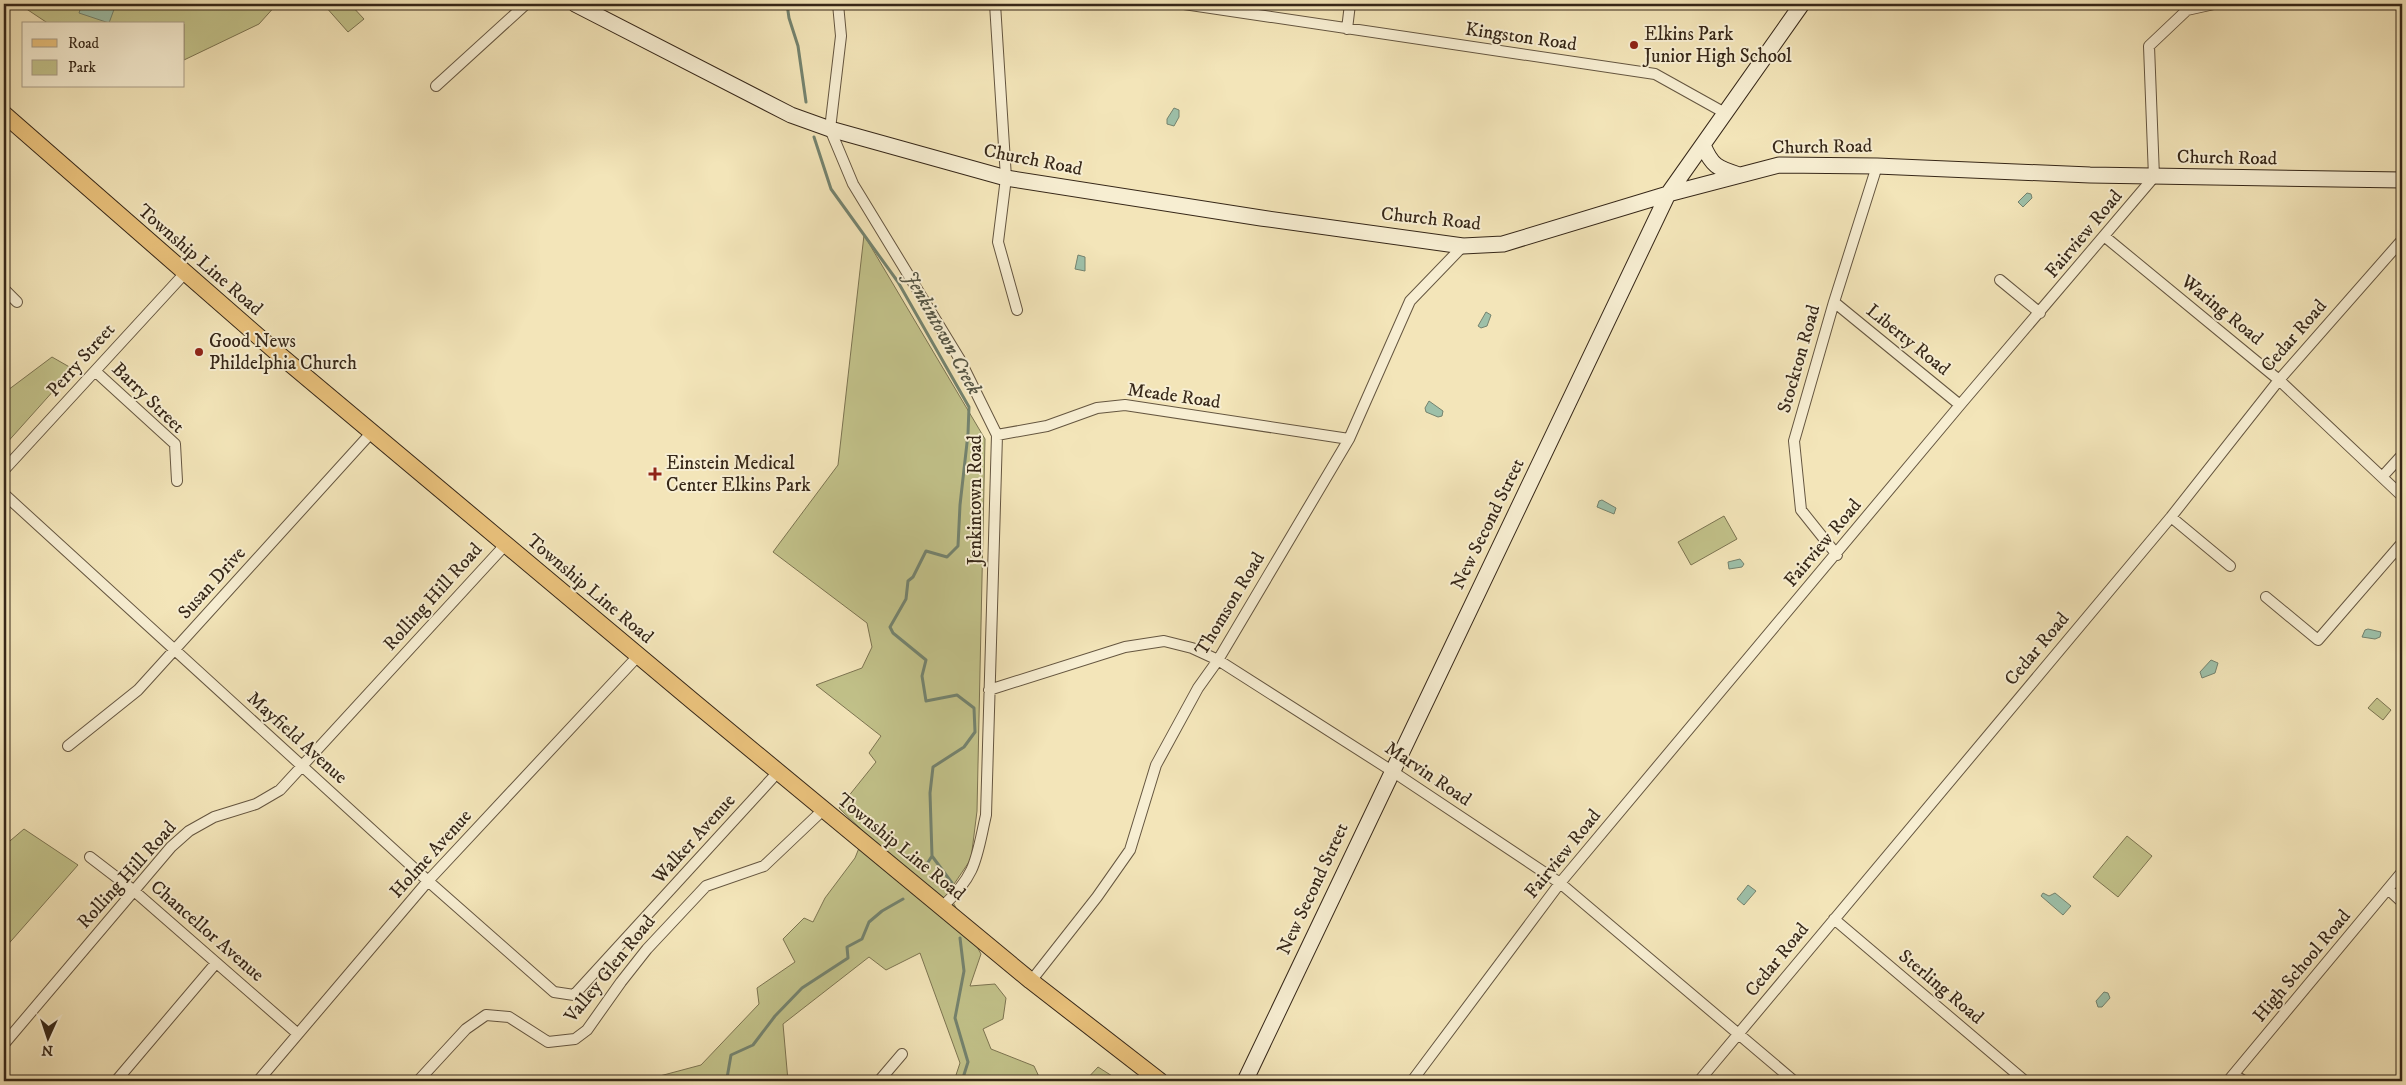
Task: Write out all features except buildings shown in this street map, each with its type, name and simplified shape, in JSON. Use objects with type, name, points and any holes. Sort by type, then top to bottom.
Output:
[{"type":"main road","name":"Township Line Road","points":[[4,114],[185,273],[638,656],[823,810],[943,906],[1031,981],[1160,1081]]},
{"type":"street","points":[[436,86],[526,4]]},
{"type":"street","name":"Church Road","points":[[575,4],[791,115],[830,129],[1006,178],[1261,218],[1463,246],[1503,244],[1668,194],[1779,165],[1877,166],[2154,177],[2402,180]]},
{"type":"street","name":"Jenkintown Road","points":[[838,4],[841,36],[830,129],[853,184],[959,358],[997,435],[986,815],[974,867],[961,889],[943,906]]},
{"type":"street","points":[[995,4],[1006,178],[998,242],[1017,310]]},
{"type":"street","name":"Kingston Road","points":[[1184,4],[1655,74],[1724,113]]},
{"type":"street","points":[[1347,29],[1350,4]]},
{"type":"street","name":"New Second Street","points":[[1245,1081],[1668,194],[1802,4]]},
{"type":"street","points":[[2154,177],[2149,46],[2187,10],[2214,4]]},
{"type":"street","points":[[1703,145],[1714,165],[1720,169],[1739,174]]},
{"type":"street","name":"Stockton Road","points":[[1837,555],[1801,510],[1794,441],[1834,302],[1877,166]]},
{"type":"street","name":"Fairview Road","points":[[1412,1081],[1560,884],[1837,555],[1960,405],[2154,177]]},
{"type":"street","name":"Waring Road","points":[[2104,236],[2279,380],[2402,496]]},
{"type":"street","name":"Cedar Road","points":[[1699,1081],[2171,517],[2279,380],[2402,240]]},
{"type":"street","name":"Thomson Road","points":[[1031,981],[1097,897],[1130,850],[1156,765],[1198,688],[1218,660],[1350,439],[1410,301],[1463,246]]},
{"type":"street","name":"Perry Street","points":[[4,470],[185,273]]},
{"type":"street","points":[[2000,280],[2040,313]]},
{"type":"street","points":[[4,289],[17,302]]},
{"type":"street","name":"Liberty Road","points":[[1834,302],[1960,405]]},
{"type":"street","name":"Barry Street","points":[[95,371],[175,444],[177,481]]},
{"type":"street","name":"Meade Road","points":[[997,435],[1047,426],[1098,408],[1125,405],[1350,439]]},
{"type":"street","name":"Susan Drive","points":[[68,746],[138,690],[372,432]]},
{"type":"street","points":[[2382,477],[2402,455]]},
{"type":"street","name":"Mayfield Avenue","points":[[4,494],[428,882],[554,992],[574,996]]},
{"type":"street","points":[[2171,517],[2230,566]]},
{"type":"street","points":[[2266,596],[2318,640],[2402,543]]},
{"type":"street","name":"Rolling Hill Road","points":[[4,1044],[170,847],[189,831],[214,817],[256,804],[280,790],[506,544]]},
{"type":"street","name":"Marvin Road","points":[[989,690],[1125,647],[1164,641],[1192,648],[1218,660],[1392,770],[1560,884],[1794,1081]]},
{"type":"street","name":"Holme Avenue","points":[[258,1081],[428,882],[638,656]]},
{"type":"street","name":"Walker Avenue","points":[[574,996],[778,772]]},
{"type":"street","name":"Valley Glen Road","points":[[418,1081],[466,1029],[486,1015],[509,1018],[548,1042],[575,1039],[587,1030],[620,982],[647,949],[706,886],[764,866],[823,810]]},
{"type":"street","name":"Chancellor Avenue","points":[[90,857],[134,890],[298,1034]]},
{"type":"street","name":"High School Road","points":[[2231,1078],[2402,872]]},
{"type":"street","points":[[2388,890],[2402,902]]},
{"type":"street","name":"Sterling Road","points":[[1834,919],[2025,1081]]},
{"type":"street","points":[[116,1081],[216,963]]},
{"type":"street","points":[[879,1081],[902,1054]]},
{"type":"street","points":[[2231,1078],[2244,1081]]},
{"type":"green space","points":[[19,4],[277,4],[259,24],[185,60],[185,22],[46,22]]},
{"type":"green space","points":[[327,4],[350,4],[364,19],[348,32],[325,6]]},
{"type":"green space","points":[[864,235],[985,439],[977,811],[971,859],[948,893],[981,954],[970,986],[995,984],[1006,998],[1003,1019],[983,1029],[991,1049],[1034,1066],[1041,1081],[954,1081],[960,1063],[920,953],[886,970],[869,957],[783,1024],[788,1081],[641,1081],[701,1065],[759,1004],[757,988],[795,962],[783,939],[804,918],[813,922],[825,898],[855,858],[865,833],[839,808],[876,762],[869,753],[881,736],[816,685],[862,668],[872,647],[867,623],[773,552],[838,465]]},
{"type":"green space","points":[[52,357],[73,369],[4,446],[4,393]]},
{"type":"green space","points":[[1724,516],[1737,539],[1691,565],[1678,542]]},
{"type":"green space","points":[[2377,698],[2391,710],[2383,720],[2368,708]]},
{"type":"green space","points":[[24,829],[78,865],[4,949],[4,846]]},
{"type":"green space","points":[[2127,836],[2152,856],[2118,897],[2093,877]]},
{"type":"green space","points":[[1098,1067],[1120,1081],[1085,1081]]},
{"type":"shaded area","points":[[82,4],[116,4],[109,22],[79,13]]},
{"type":"shaded area","points":[[1174,108],[1179,110],[1179,117],[1174,126],[1167,124],[1167,119]]},
{"type":"shaded area","points":[[2027,193],[2031,194],[2032,198],[2023,207],[2018,202]]},
{"type":"shaded area","points":[[1078,255],[1085,257],[1085,271],[1075,269]]},
{"type":"shaded area","points":[[1486,312],[1491,315],[1487,326],[1481,328],[1478,326]]},
{"type":"shaded area","points":[[1429,401],[1443,411],[1442,416],[1438,417],[1426,412],[1425,408]]},
{"type":"shaded area","points":[[1602,500],[1616,508],[1614,514],[1597,507],[1599,501]]},
{"type":"shaded area","points":[[1740,559],[1744,564],[1742,567],[1729,569],[1728,562]]},
{"type":"shaded area","points":[[2365,630],[2381,632],[2380,637],[2375,639],[2362,637]]},
{"type":"shaded area","points":[[2211,660],[2218,663],[2215,673],[2202,678],[2200,672]]},
{"type":"shaded area","points":[[1748,885],[1756,891],[1744,905],[1737,899]]},
{"type":"shaded area","points":[[2043,893],[2049,896],[2055,893],[2071,906],[2063,915],[2041,896]]},
{"type":"shaded area","points":[[2104,992],[2108,993],[2110,998],[2102,1007],[2098,1007],[2096,1001]]},
{"type":"waterway","name":"Jenkintown Creek","points":[[787,4],[789,18],[798,46],[806,102]]},
{"type":"waterway","name":"Jenkintown Creek","points":[[814,137],[831,189],[898,282],[969,407],[958,546],[947,557],[926,551],[913,577],[908,581],[906,599],[890,627],[893,633],[926,660],[922,676],[926,701],[957,695],[974,708],[975,732],[964,747],[933,767],[930,793],[932,856],[952,883]]},
{"type":"waterway","points":[[923,870],[932,856]]},
{"type":"waterway","points":[[723,1081],[727,1078],[731,1055],[753,1045],[775,1016],[802,988],[848,958],[847,947],[862,939],[869,922],[882,911],[903,899]]},
{"type":"waterway","name":"Jenkintown Creek","points":[[960,938],[964,971],[955,1018],[968,1062],[962,1081]]},
{"type":"place","name":"Elkins Park Junior High School","points":[[1634,45]]},
{"type":"place","name":"Good News Phildelphia Church","points":[[199,352]]},
{"type":"place","name":"Einstein Medical Center Elkins Park","points":[[655,474]]}]
